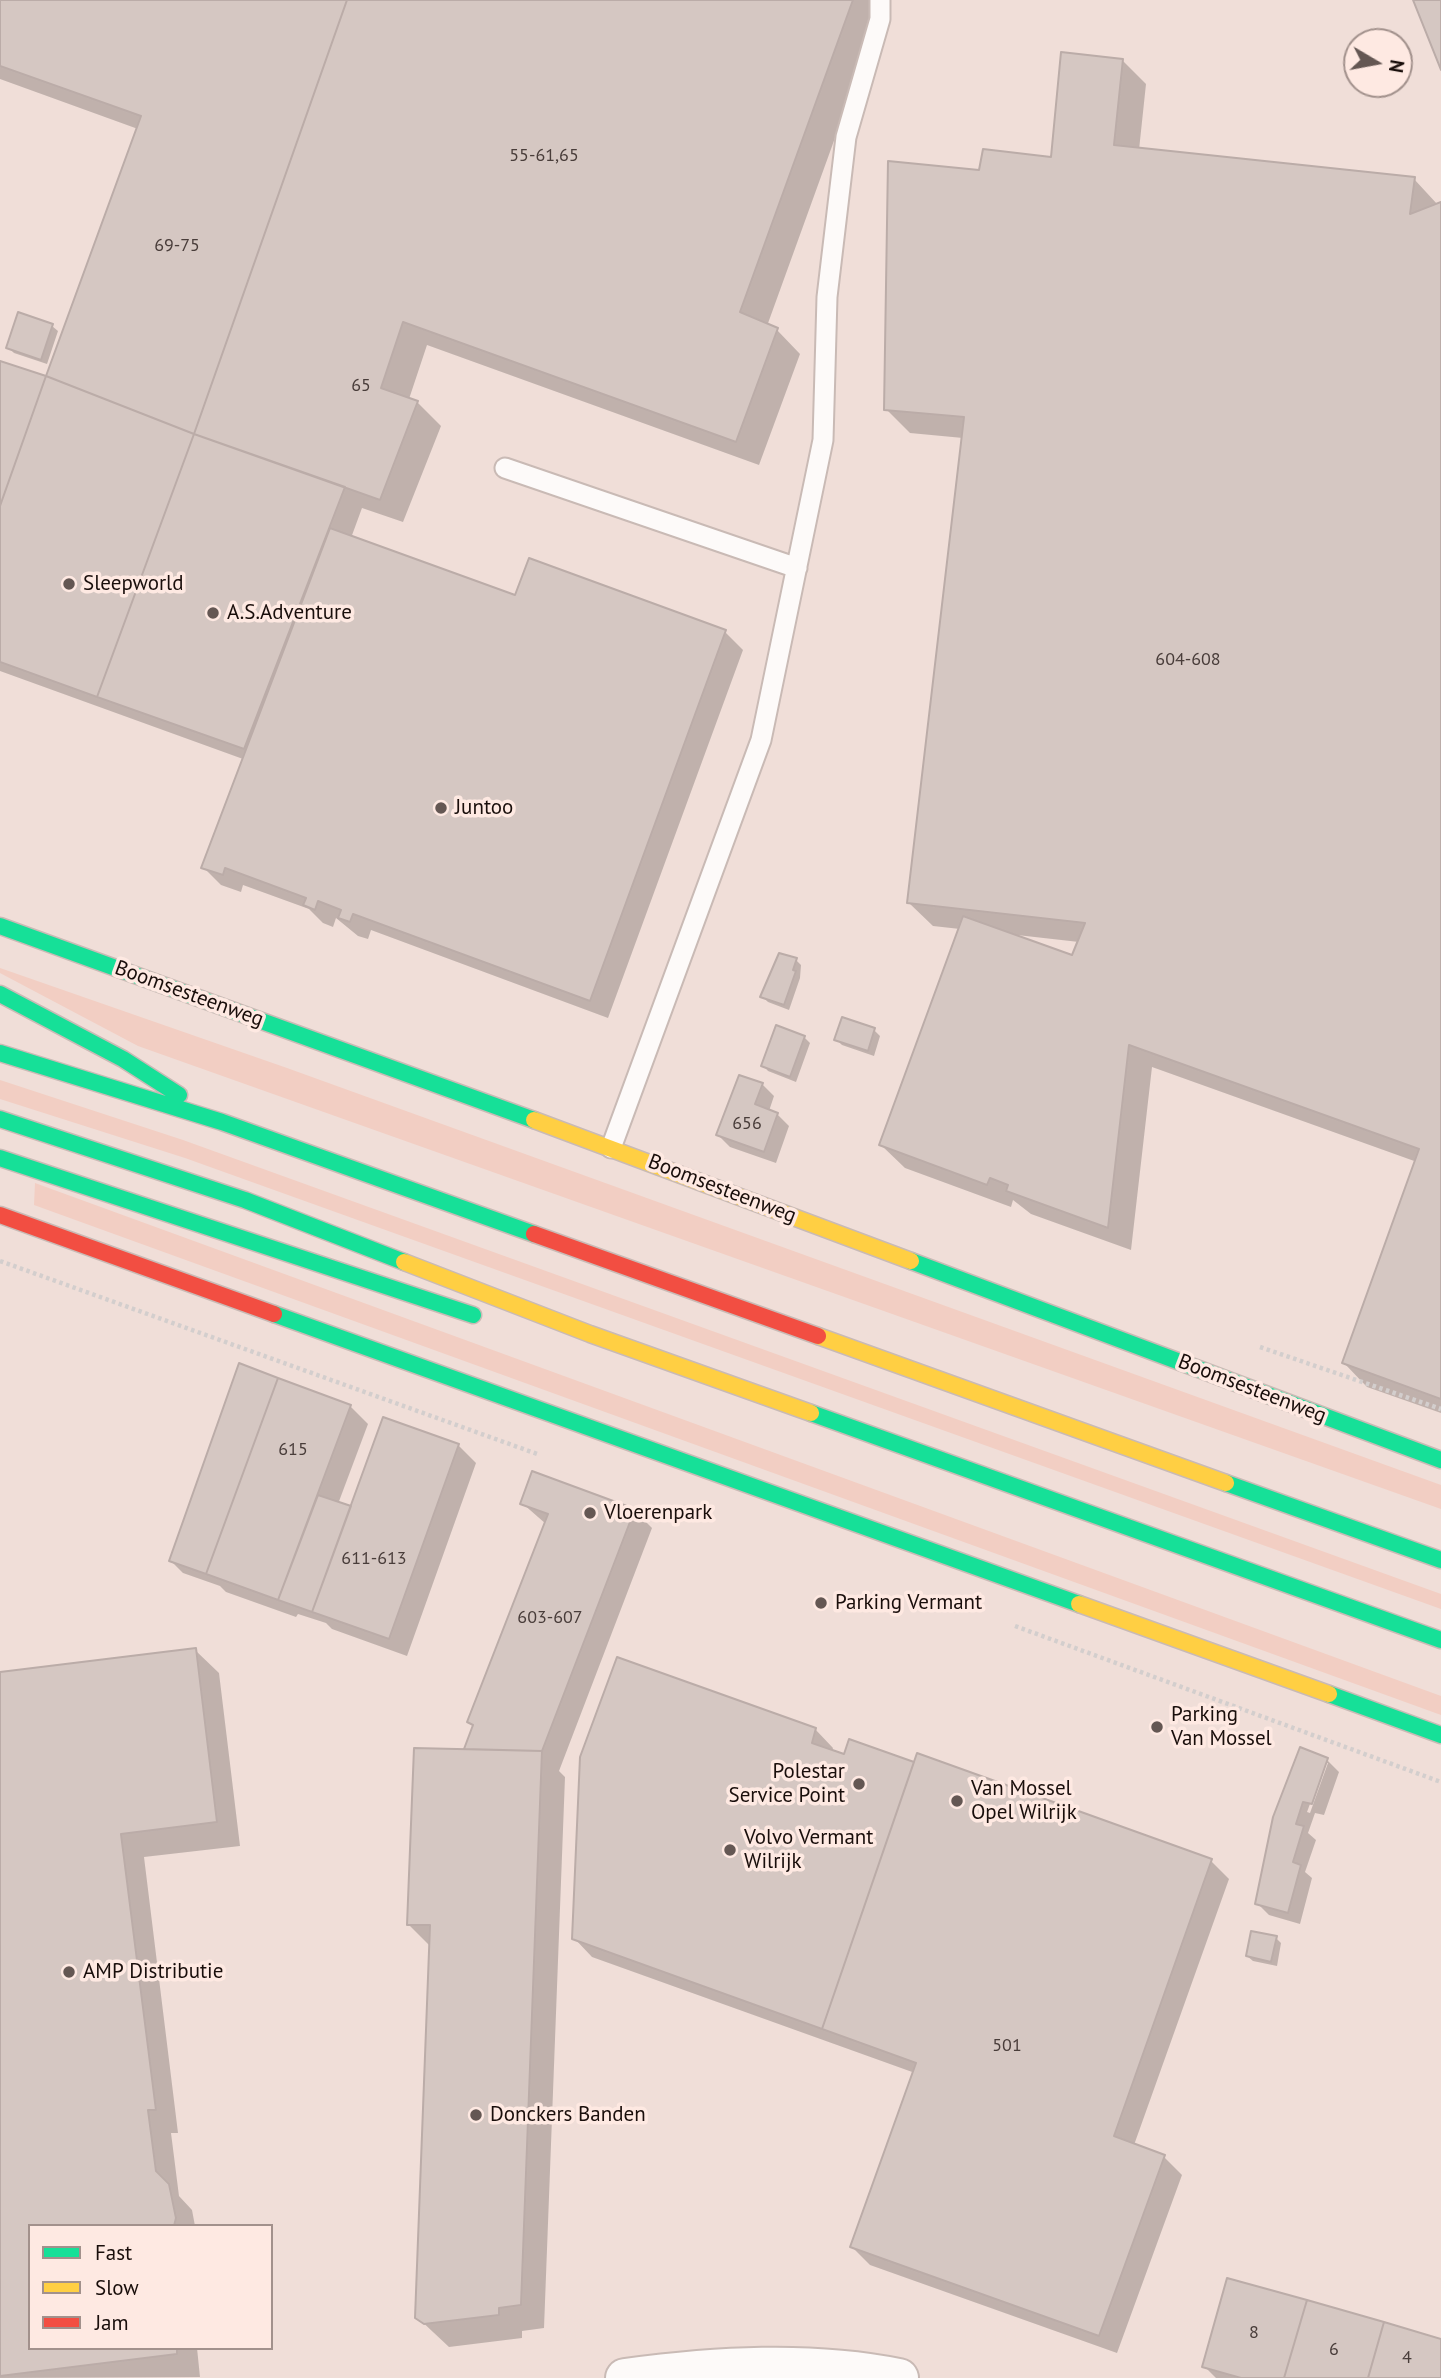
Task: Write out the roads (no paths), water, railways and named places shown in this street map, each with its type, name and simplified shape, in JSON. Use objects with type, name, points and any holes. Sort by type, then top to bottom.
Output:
[{"type":"main road","name":"Boomsesteenweg","points":[[0,926],[611,1148],[1441,1461]]},
{"type":"main road","points":[[0,994],[123,1059],[222,1122]]},
{"type":"main road","points":[[0,1053],[222,1122],[1441,1560]]},
{"type":"main road","points":[[0,1119],[245,1200],[590,1334],[1441,1640]]},
{"type":"main road","points":[[0,1158],[501,1320],[590,1334]]},
{"type":"main road","points":[[0,1215],[1441,1735]]},
{"type":"street","points":[[625,2378],[705,2368],[860,2370],[899,2378]]},
{"type":"lane","points":[[611,1148],[761,740],[823,440],[827,297],[846,137],[880,19],[880,0]]},
{"type":"lane","points":[[505,468],[797,568]]},
{"type":"place","name":"Sleepworld","points":[[69,584]]},
{"type":"place","name":"A.S.Adventure","points":[[213,613]]},
{"type":"place","name":"Juntoo","points":[[441,808]]},
{"type":"place","name":"Vloerenpark","points":[[590,1513]]},
{"type":"place","name":"Parking Vermant","points":[[821,1603]]},
{"type":"place","name":"Parking Van Mossel","points":[[1157,1727]]},
{"type":"place","name":"Polestar Service Point","points":[[859,1784]]},
{"type":"place","name":"Van Mossel Opel Wilrijk","points":[[957,1801]]},
{"type":"place","name":"Volvo Vermant Wilrijk","points":[[730,1850]]},
{"type":"place","name":"AMP Distributie","points":[[69,1972]]},
{"type":"place","name":"Donckers Banden","points":[[476,2115]]}]
